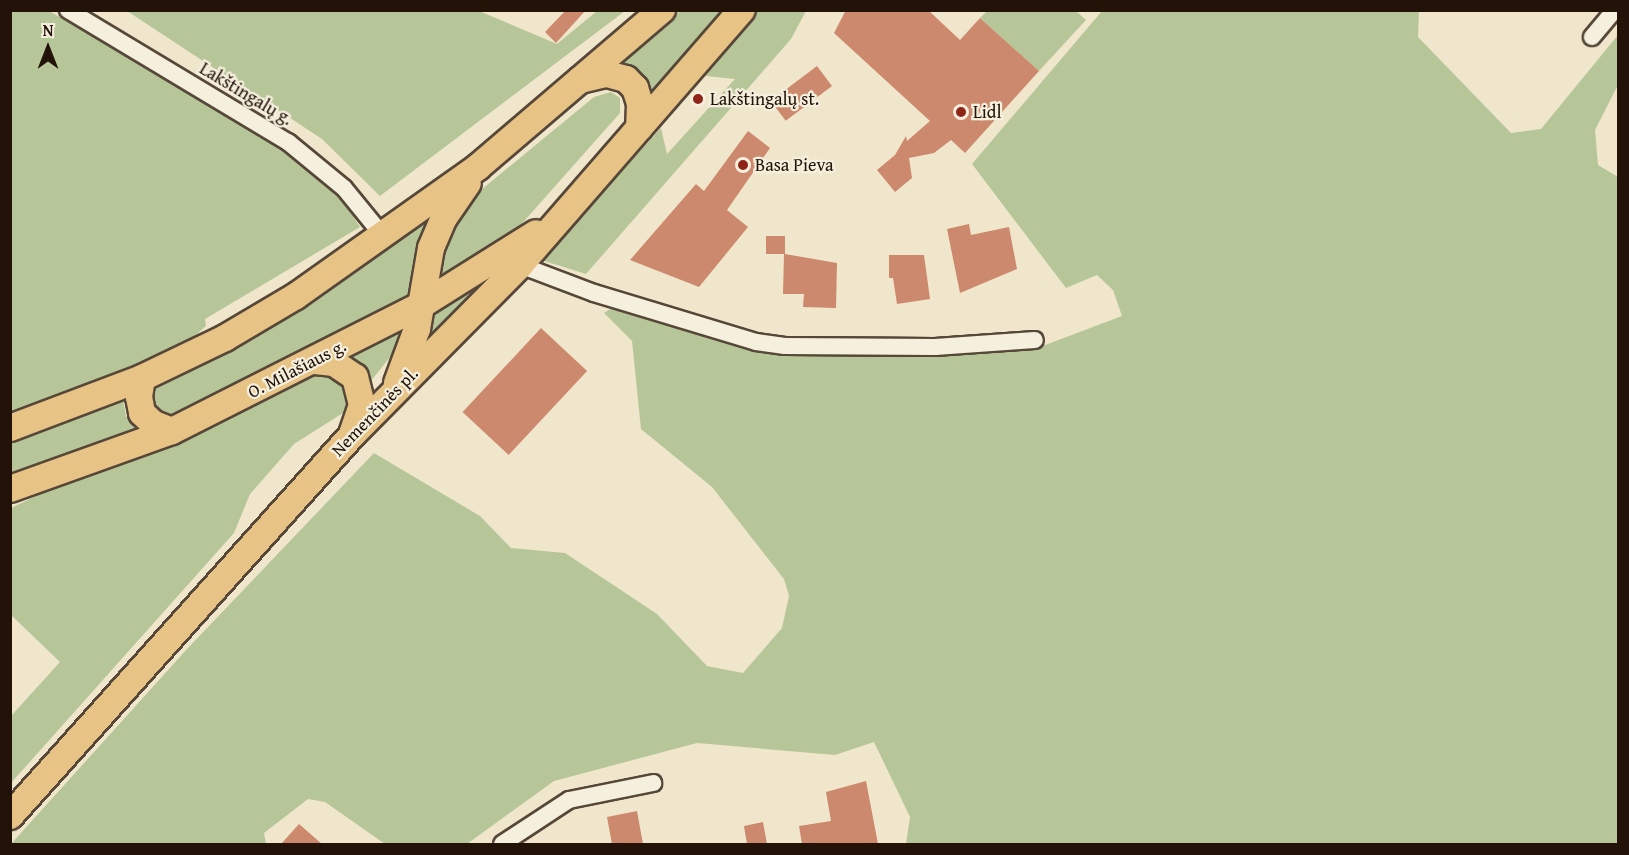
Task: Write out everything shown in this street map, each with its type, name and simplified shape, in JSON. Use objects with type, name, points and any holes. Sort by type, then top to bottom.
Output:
[{"type":"main road","points":[[10,428],[142,378],[297,296],[384,237],[478,167],[662,10]]},
{"type":"main road","name":"Nemenčinės pl.","points":[[10,816],[353,434],[520,265],[742,10]]},
{"type":"main road","points":[[577,81],[607,74],[626,79],[635,88],[640,103],[639,128]]},
{"type":"main road","points":[[393,391],[423,304],[431,248],[444,218],[478,167]]},
{"type":"main road","name":"O. Milašiaus g.","points":[[10,489],[172,431],[315,361],[423,304],[565,212]]},
{"type":"main road","points":[[315,361],[334,363],[355,377],[362,405],[353,434]]},
{"type":"main road","points":[[142,378],[139,397],[142,413],[154,424],[172,431]]},
{"type":"street","name":"Lakštingalų g.","points":[[68,10],[288,142],[344,188],[384,237]]},
{"type":"street","points":[[1592,37],[1615,10]]},
{"type":"street","points":[[520,265],[594,293],[765,344],[935,347],[1035,340]]},
{"type":"street","points":[[502,844],[569,800],[653,783]]},
{"type":"green space","points":[[11,11],[49,11],[266,140],[313,173],[345,204],[360,227],[205,319],[206,326],[179,350],[11,416]]},
{"type":"green space","points":[[127,11],[479,11],[557,44],[597,11],[625,11],[380,196],[322,139]]},
{"type":"green space","points":[[680,11],[727,11],[651,94],[642,80],[617,63]]},
{"type":"green space","points":[[757,11],[806,11],[791,39],[586,274],[541,260],[661,128],[667,154],[735,79],[706,76],[730,38]]},
{"type":"green space","points":[[987,11],[1076,11],[1086,20],[1039,71],[980,18]]},
{"type":"green space","points":[[1102,11],[1419,11],[1418,37],[1511,133],[1541,129],[1618,35],[1618,85],[1595,130],[1598,165],[1618,177],[1618,844],[906,844],[910,817],[874,742],[835,755],[697,743],[554,781],[467,844],[385,844],[325,802],[308,799],[264,833],[266,844],[11,844],[187,649],[374,453],[480,516],[511,548],[565,553],[657,614],[707,666],[743,673],[782,628],[789,596],[784,579],[712,487],[641,429],[632,341],[604,313],[618,304],[740,347],[944,356],[1040,347],[1122,316],[1113,290],[1097,275],[1066,288],[972,164]]},
{"type":"green space","points":[[611,92],[620,98],[620,113],[510,237],[439,280],[445,240],[470,199],[594,97]]},
{"type":"green space","points":[[427,221],[429,222],[417,250],[414,294],[231,389],[166,418],[151,414],[151,389],[334,285]]},
{"type":"green space","points":[[469,292],[474,294],[423,346],[437,310]]},
{"type":"green space","points":[[404,328],[400,345],[370,382],[368,373],[352,357]]},
{"type":"green space","points":[[321,371],[344,381],[349,397],[343,413],[294,444],[250,494],[234,533],[11,783],[11,716],[60,662],[11,615],[11,508],[59,485],[203,429]]},
{"type":"green space","points":[[123,400],[126,416],[136,431],[11,476],[11,441]]},
{"type":"building","points":[[566,10],[586,10],[556,43],[545,32]]},
{"type":"building","name":"Lidl","points":[[846,10],[928,10],[960,40],[980,18],[1039,71],[965,153],[951,140],[934,153],[909,158],[912,178],[895,192],[877,170],[895,155],[906,136],[907,141],[930,121],[834,33]]},
{"type":"building","points":[[817,66],[832,86],[786,121],[771,101]]},
{"type":"building","points":[[748,131],[770,148],[727,210],[748,227],[699,287],[630,260],[696,184],[704,191]]},
{"type":"building","points":[[969,224],[971,235],[1009,227],[1017,269],[960,293],[947,229]]},
{"type":"building","points":[[766,236],[785,236],[785,254],[837,263],[836,308],[803,307],[804,294],[783,294],[784,254],[766,254]]},
{"type":"building","points":[[889,255],[924,255],[930,299],[897,304],[893,278],[889,278]]},
{"type":"building","points":[[541,328],[587,371],[509,455],[463,412]]},
{"type":"building","points":[[866,781],[878,844],[802,844],[799,826],[831,821],[826,792]]},
{"type":"building","points":[[637,811],[643,844],[612,844],[607,817]]},
{"type":"building","points":[[763,822],[767,844],[747,844],[744,826]]},
{"type":"building","points":[[299,824],[322,844],[281,844]]},
{"type":"place","name":"Lakštingalų st.","points":[[698,99]]},
{"type":"place","name":"Lidl","points":[[961,112]]},
{"type":"place","name":"Basa Pieva","points":[[743,165]]}]
